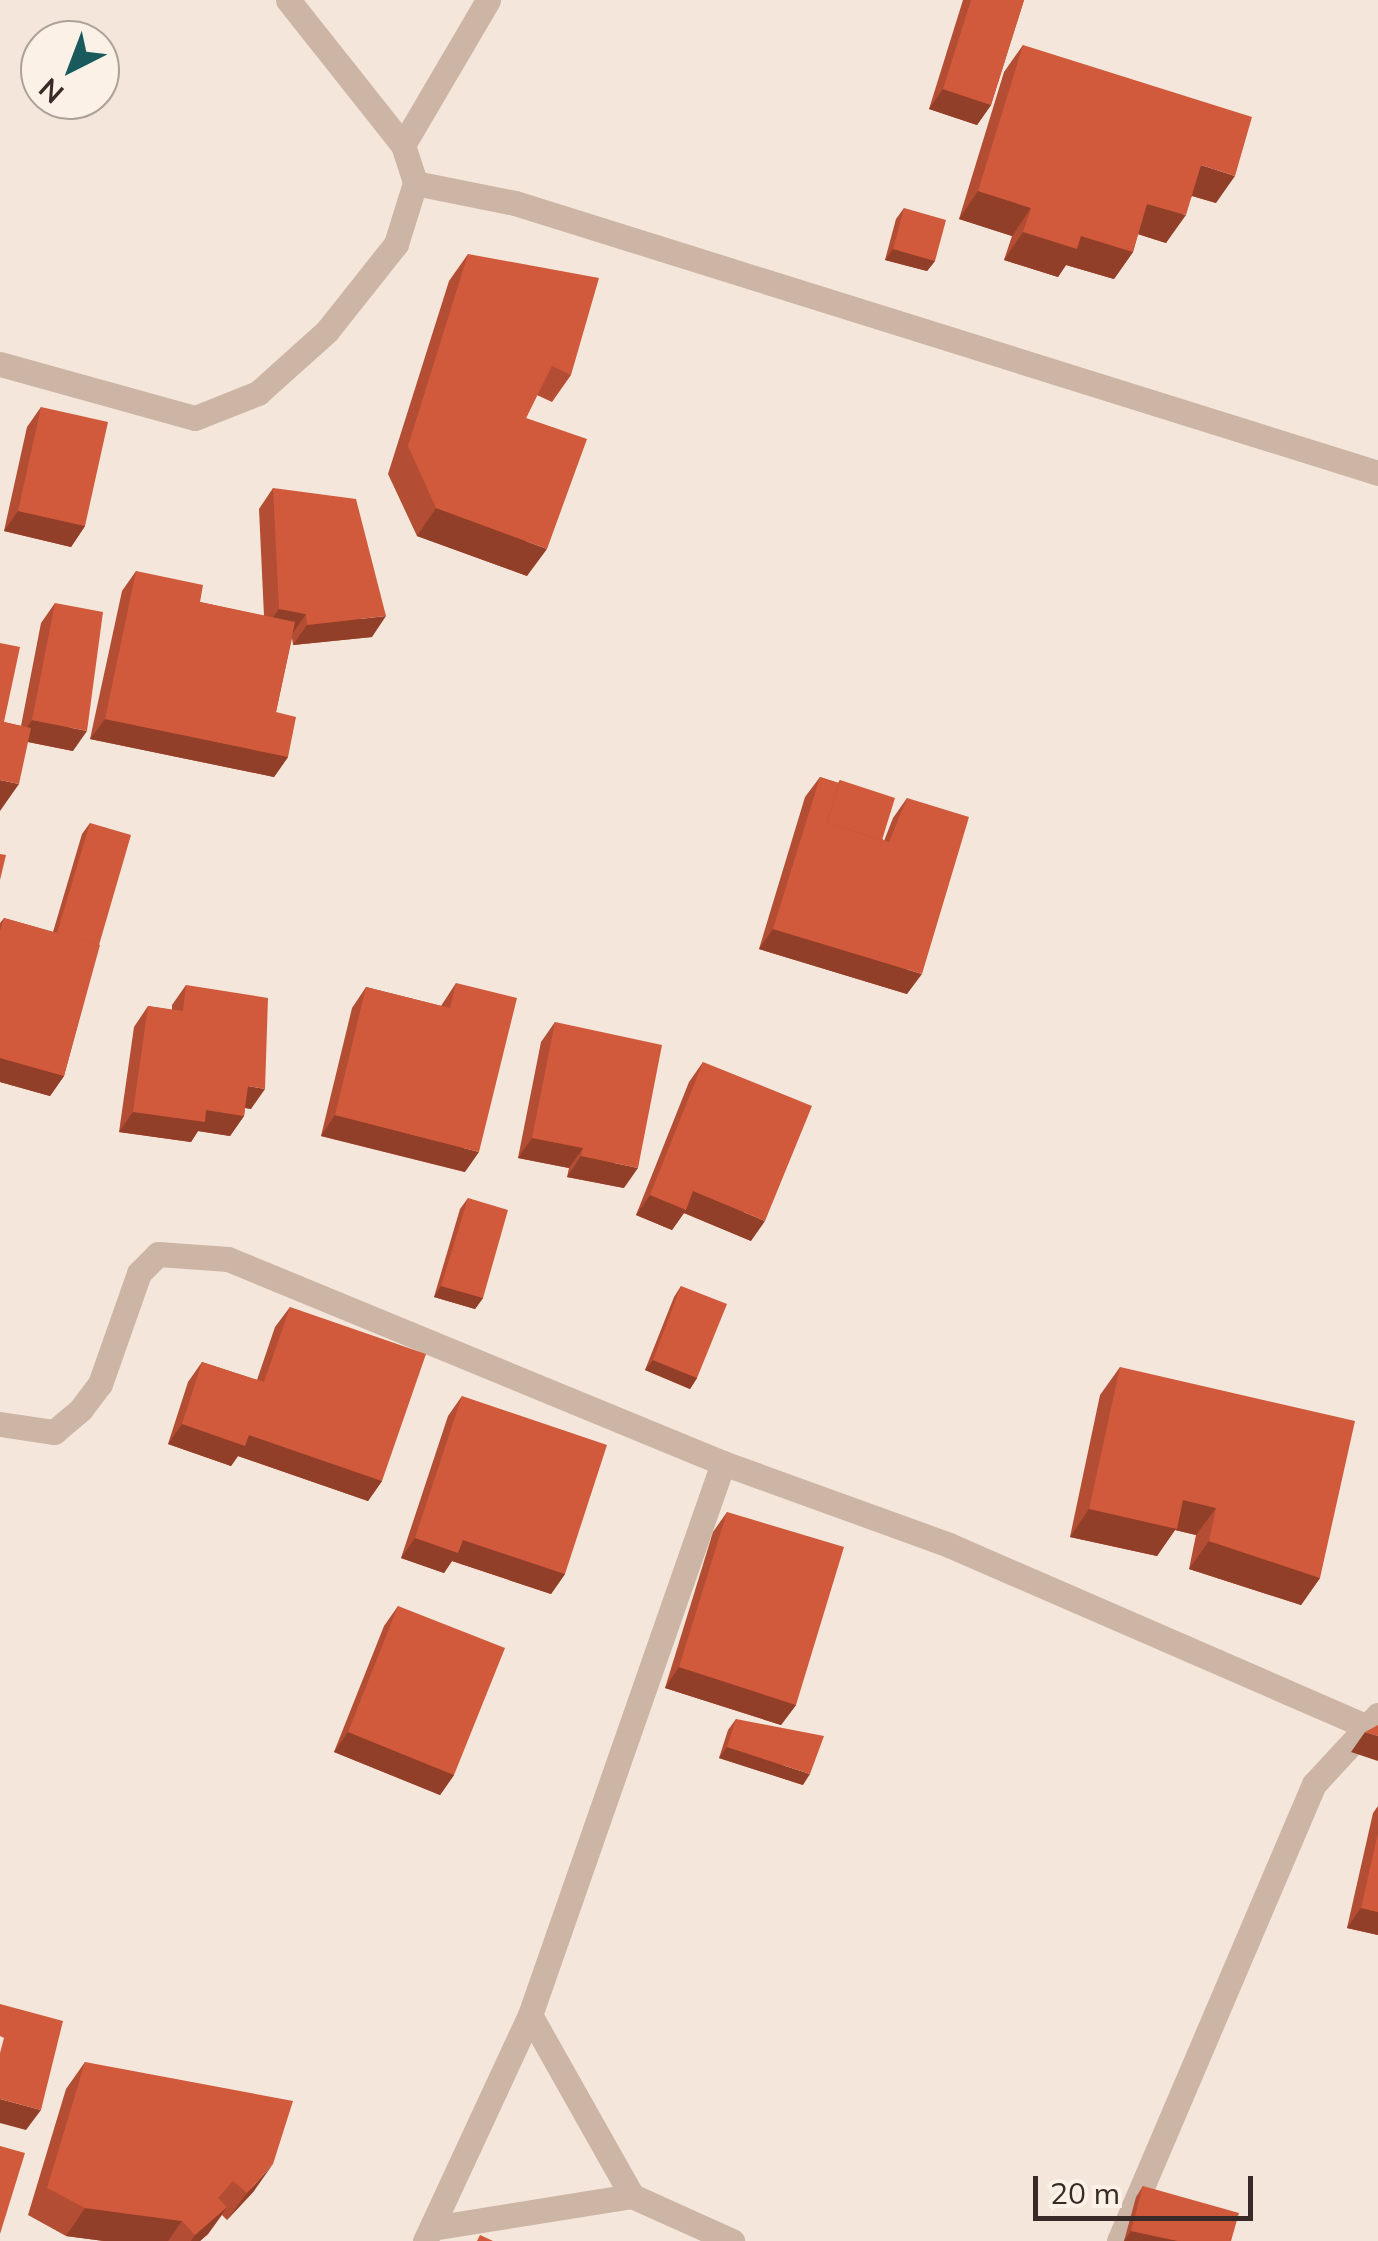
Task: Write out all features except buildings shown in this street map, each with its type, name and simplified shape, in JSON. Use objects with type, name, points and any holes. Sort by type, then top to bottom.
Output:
[{"type":"street","points":[[0,364],[194,418],[258,392],[327,331],[396,244],[415,184],[403,144],[288,0]]},
{"type":"street","points":[[403,144],[488,0]]},
{"type":"street","points":[[415,184],[515,203],[1378,473]]},
{"type":"street","points":[[0,1424],[54,1432],[82,1409],[139,1273],[158,1254],[188,1252],[228,1260],[723,1463],[949,1545],[1369,1719],[1314,1784],[1119,2241]]},
{"type":"street","points":[[428,2235],[530,2015],[723,1463]]},
{"type":"street","points":[[530,2015],[632,2196]]},
{"type":"street","points":[[428,2235],[632,2196],[732,2241]]}]
